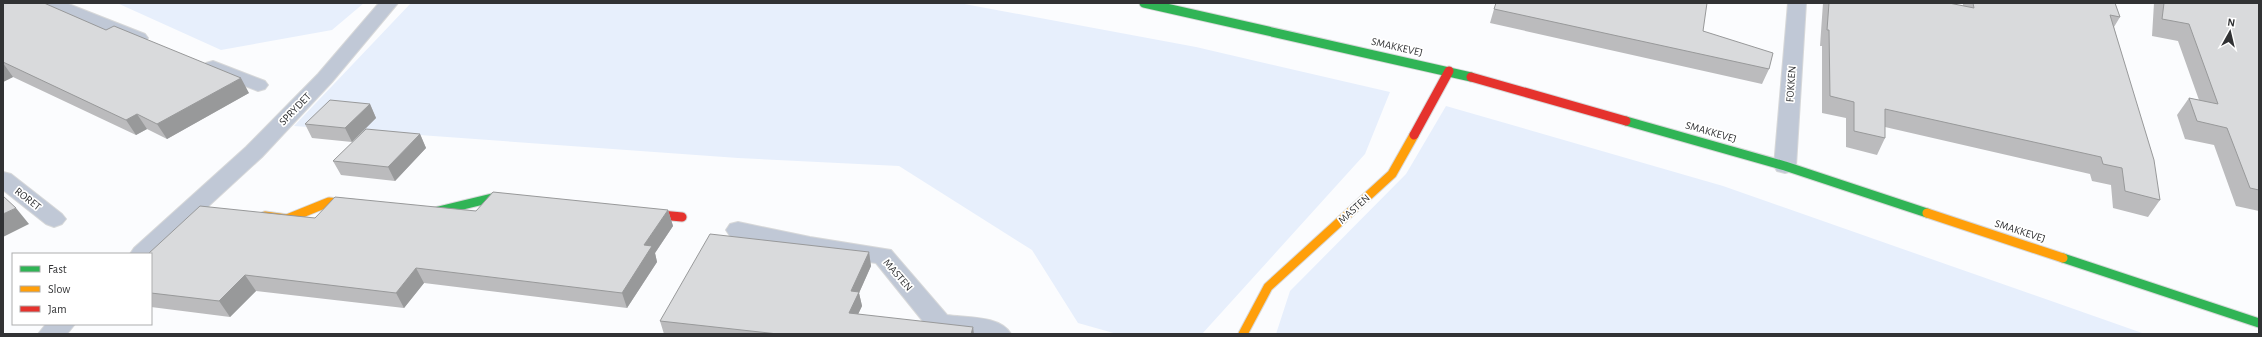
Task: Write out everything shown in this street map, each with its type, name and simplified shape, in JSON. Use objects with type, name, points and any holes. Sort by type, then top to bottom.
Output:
[{"type":"street","points":[[50,3],[155,44]]},
{"type":"street","name":"SPRYDET","points":[[143,253],[198,209],[325,78],[389,3]]},
{"type":"street","name":"SMAKKEVEJ","points":[[1144,3],[1449,71],[1785,166],[2259,323]]},
{"type":"street","name":"FOKKEN","points":[[1785,166],[1797,3]]},
{"type":"street","points":[[199,62],[258,85]]},
{"type":"street","name":"MASTEN","points":[[1243,334],[1268,287],[1392,174],[1449,71]]},
{"type":"street","name":"RORET","points":[[3,179],[54,219]]},
{"type":"street","points":[[407,210],[430,213],[492,198],[524,201]]},
{"type":"street","points":[[256,215],[287,219],[329,202],[368,206]]},
{"type":"street","points":[[627,211],[682,217]]},
{"type":"street","name":"MASTEN","points":[[738,230],[810,245],[883,256],[939,322],[994,331],[998,334]]},
{"type":"street","points":[[51,334],[61,325]]},
{"type":"shaded area","points":[[117,3],[364,3],[332,30],[221,50]]},
{"type":"shaded area","points":[[411,3],[959,3],[1196,47],[1390,92],[1365,154],[1202,334],[1117,334],[1078,323],[1032,250],[899,166],[738,158],[294,126]]},
{"type":"shaded area","points":[[1446,106],[1723,186],[2145,334],[1276,334],[1290,291],[1406,174]]},
{"type":"building","points":[[3,3],[44,3],[106,30],[114,26],[241,78],[157,124],[137,114],[126,120],[3,62]]},
{"type":"building","points":[[1496,3],[1707,3],[1703,31],[1773,53],[1769,69],[1494,9]]},
{"type":"building","points":[[1829,3],[1949,3],[1974,8],[1973,3],[2115,3],[2120,17],[2110,15],[2154,160],[2160,200],[2125,191],[2122,168],[2103,164],[2101,157],[1885,109],[1885,138],[1854,131],[1854,102],[1830,96],[1829,30],[1827,30]]},
{"type":"building","points":[[2164,3],[2259,3],[2259,190],[2250,188],[2227,128],[2197,121],[2189,98],[2218,104],[2189,24],[2162,19]]},
{"type":"building","points":[[330,100],[370,104],[345,128],[305,124]]},
{"type":"building","points":[[366,129],[420,134],[388,167],[333,161]]},
{"type":"building","points":[[493,192],[668,210],[644,245],[652,246],[622,293],[416,268],[396,293],[245,275],[219,301],[152,293],[152,253],[149,253],[200,206],[315,218],[335,197],[476,211]]},
{"type":"building","points":[[3,196],[16,208],[3,214]]},
{"type":"building","points":[[710,234],[869,252],[851,291],[859,292],[849,313],[973,327],[971,334],[778,334],[660,321]]},
{"type":"traffic: fast","points":[[1144,3],[1471,77]]},
{"type":"traffic: fast","points":[[1626,121],[1785,166],[1927,213]]},
{"type":"traffic: fast","points":[[419,212],[430,213],[492,198],[516,200]]},
{"type":"traffic: fast","points":[[2063,258],[2259,323]]},
{"type":"traffic: slow","points":[[1243,334],[1268,287],[1392,174],[1414,135]]},
{"type":"traffic: slow","points":[[265,216],[287,219],[329,202],[361,205]]},
{"type":"traffic: slow","points":[[1927,213],[2063,258]]},
{"type":"traffic: jam","points":[[1414,135],[1449,71]]},
{"type":"traffic: jam","points":[[1471,77],[1626,121]]},
{"type":"traffic: jam","points":[[640,213],[682,217]]}]
